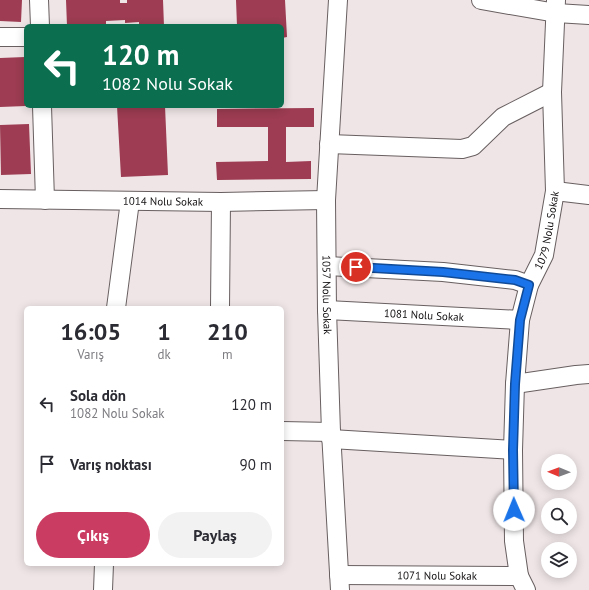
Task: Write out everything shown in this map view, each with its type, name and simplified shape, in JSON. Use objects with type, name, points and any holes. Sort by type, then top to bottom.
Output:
[{"type":"street","points":[[39,0],[40,24]]},
{"type":"street","name":"1057 Nolu Sokak","points":[[338,0],[326,200],[327,310],[331,435],[340,583]]},
{"type":"street","points":[[481,0],[556,7],[589,15]]},
{"type":"street","name":"1079 Nolu Sokak","points":[[522,583],[514,540],[513,450],[515,384],[520,320],[529,285],[544,255],[555,191],[552,92],[556,7]]},
{"type":"street","points":[[0,36],[24,37]]},
{"type":"street","points":[[329,144],[462,149],[473,146],[503,117],[552,92]]},
{"type":"street","points":[[42,108],[46,200]]},
{"type":"street","points":[[555,191],[589,195]]},
{"type":"street","name":"1014 Nolu Sokak","points":[[0,199],[221,202],[326,200]]},
{"type":"street","points":[[116,306],[130,201]]},
{"type":"street","points":[[220,306],[221,202]]},
{"type":"street","points":[[327,266],[443,272],[515,280],[529,285]]},
{"type":"street","name":"1081 Nolu Sokak","points":[[327,310],[520,320]]},
{"type":"street","points":[[515,384],[589,374]]},
{"type":"street","points":[[284,431],[513,450]]},
{"type":"street","points":[[103,590],[104,566]]},
{"type":"street","name":"1071 Nolu Sokak","points":[[340,583],[522,583]]},
{"type":"building","points":[[0,0],[22,0],[21,22],[0,21]]},
{"type":"building","points":[[66,0],[120,0],[120,3],[127,3],[127,0],[163,0],[164,24],[139,24],[139,22],[125,23],[125,20],[106,21],[106,24],[67,24]]},
{"type":"building","points":[[236,0],[285,0],[287,37],[284,38],[284,24],[237,24]]},
{"type":"building","points":[[24,57],[24,106],[0,107],[0,58]]},
{"type":"building","points":[[117,108],[165,108],[168,175],[121,177]]},
{"type":"building","points":[[314,108],[314,127],[286,127],[286,162],[311,161],[311,179],[217,180],[216,162],[268,161],[268,127],[217,127],[217,109]]},
{"type":"building","points":[[29,124],[31,174],[1,175],[0,125]]},
{"type":"route","points":[[356,267],[443,272],[515,280],[529,285],[520,320],[515,384],[513,450],[514,510]]}]
